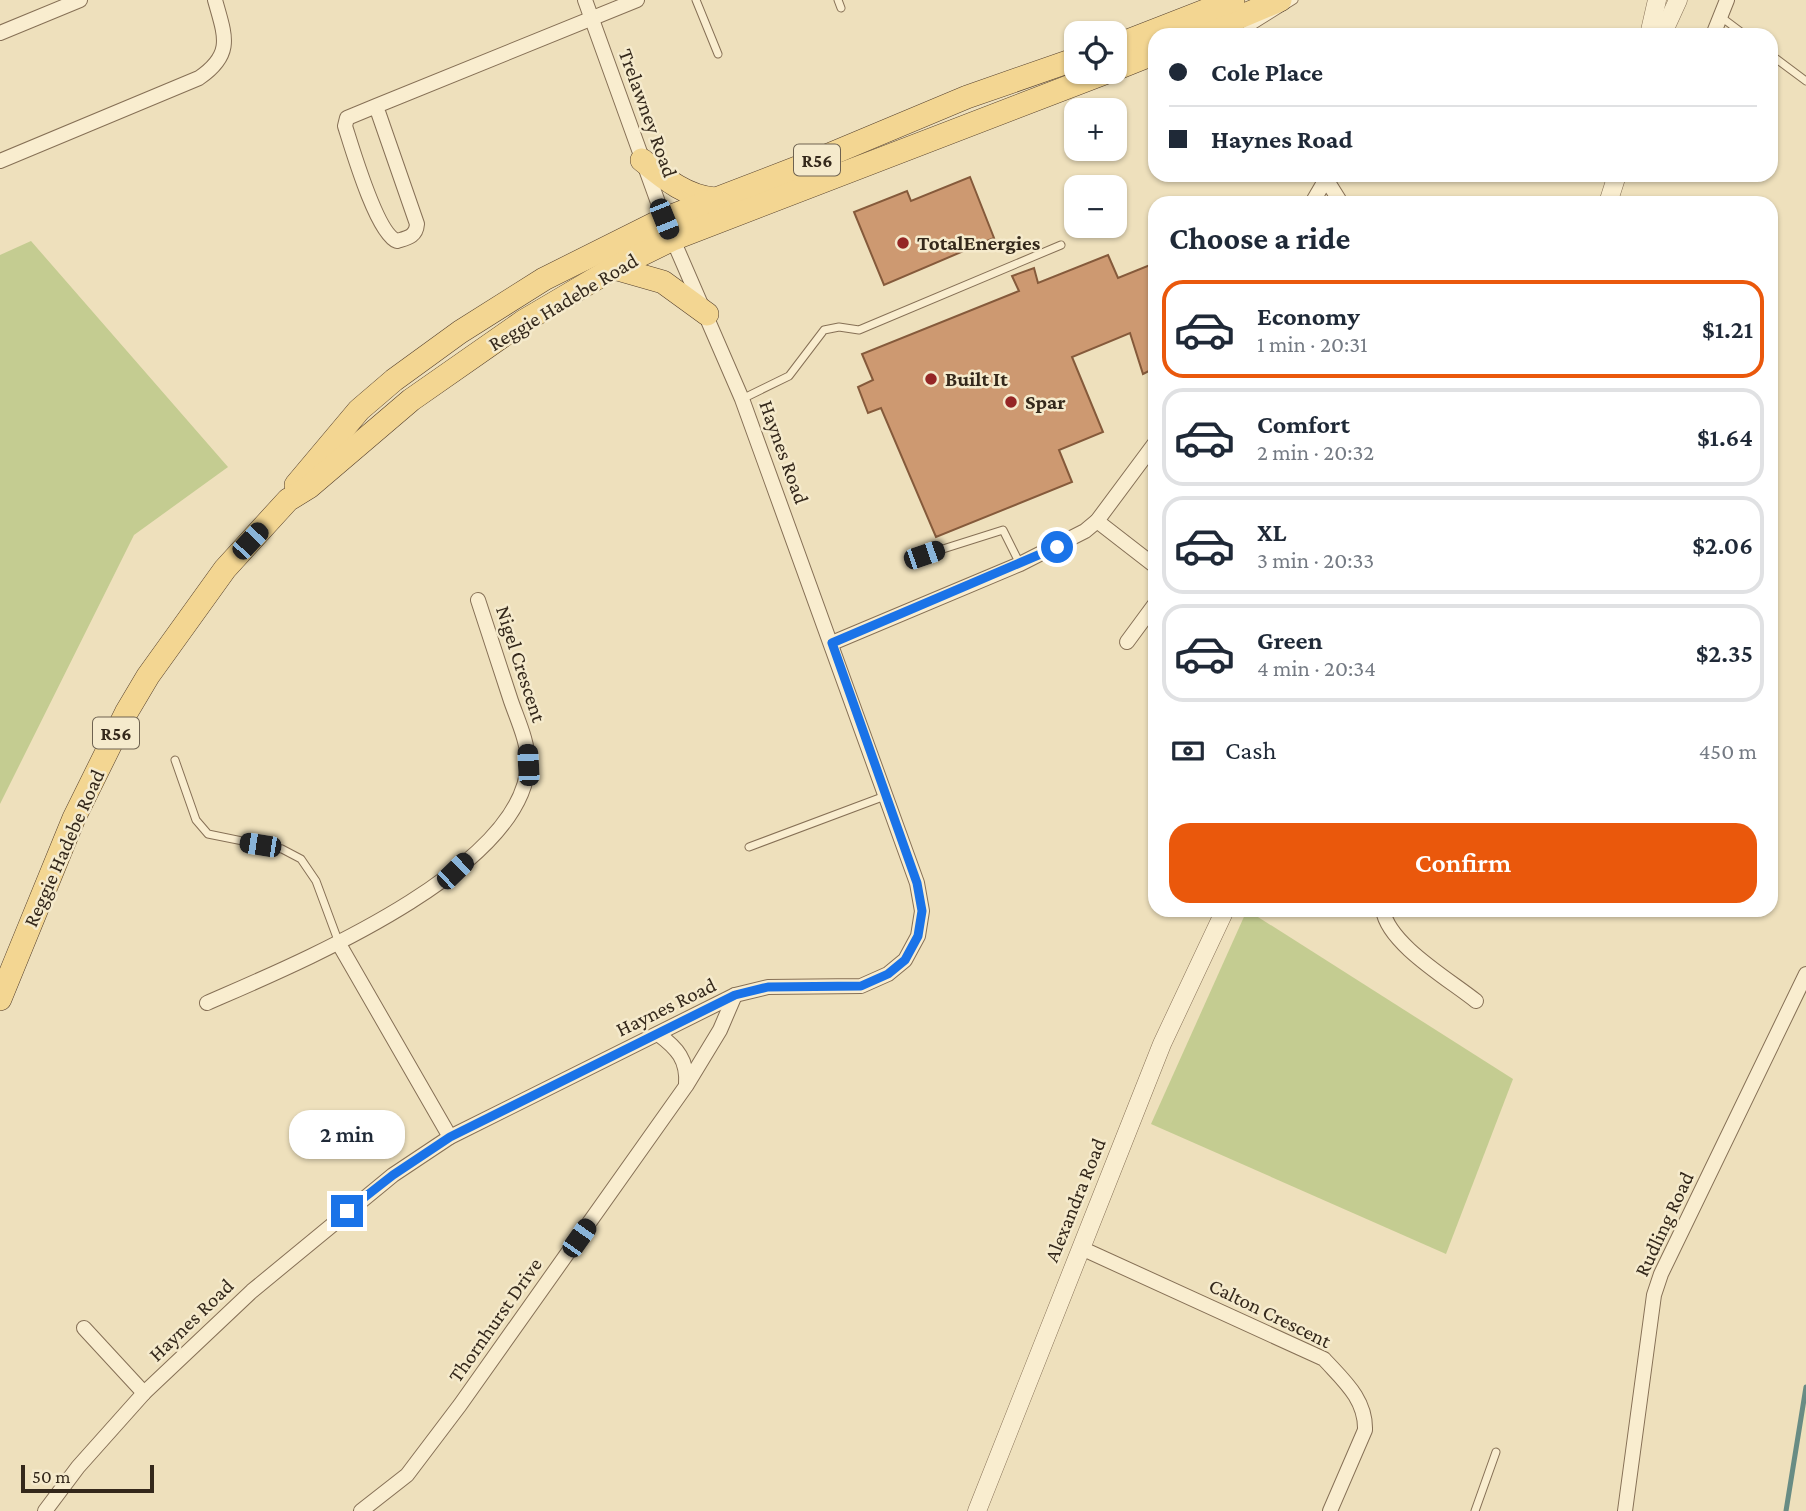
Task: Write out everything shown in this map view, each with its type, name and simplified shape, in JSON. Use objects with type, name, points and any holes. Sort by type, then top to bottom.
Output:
[{"type":"main road","points":[[1161,28],[1233,0]]},
{"type":"main road","points":[[1214,28],[1280,0]]},
{"type":"main road","points":[[1127,41],[1148,33]]},
{"type":"main road","points":[[1127,64],[1148,56]]},
{"type":"main road","name":"Reggie Hadebe Road","points":[[288,500],[309,487],[411,400],[444,376],[524,321],[614,268],[715,199],[967,97],[1064,63]]},
{"type":"main road","name":"Reggie Hadebe Road","points":[[0,999],[74,818],[148,676],[225,569],[288,500],[299,478],[359,410],[427,355],[544,279],[669,229],[1074,84]]},
{"type":"main road","points":[[642,160],[685,191],[715,199]]},
{"type":"main road","points":[[614,268],[663,282],[707,314]]},
{"type":"street","points":[[0,33],[80,0]]},
{"type":"street","points":[[0,160],[198,78],[212,69],[221,57],[226,38],[215,0]]},
{"type":"street","name":"Trelawney Road","points":[[585,0],[669,229]]},
{"type":"street","points":[[376,106],[417,225],[410,238],[397,241],[388,236],[371,201],[345,125],[347,118],[376,106],[592,17],[637,0]]},
{"type":"street","points":[[1651,28],[1657,0]]},
{"type":"street","points":[[1665,28],[1678,0]]},
{"type":"street","points":[[1716,28],[1727,0]]},
{"type":"street","name":"Haynes Road","points":[[45,1511],[78,1467],[144,1393],[262,1282],[393,1175],[450,1137],[735,995],[768,987],[861,986],[888,974],[905,960],[918,936],[922,911],[917,883],[742,400],[669,229]]},
{"type":"street","points":[[832,643],[1020,564],[1086,531],[1097,521],[1148,452]]},
{"type":"street","points":[[1097,521],[1148,561]]},
{"type":"street","name":"Nigel Crescent","points":[[206,1003],[339,944],[455,871],[492,835],[522,794],[528,765],[527,749],[478,600]]},
{"type":"street","points":[[1127,642],[1148,614]]},
{"type":"street","name":"Alexandra Road","points":[[977,1511],[1162,1044],[1222,917]]},
{"type":"street","points":[[1383,917],[1405,945],[1476,1001]]},
{"type":"street","points":[[339,944],[450,1137]]},
{"type":"street","name":"Rudling Road","points":[[1625,1511],[1651,1313],[1661,1274],[1806,974]]},
{"type":"street","name":"Thornhurst Drive","points":[[361,1511],[407,1475],[460,1405],[686,1086],[720,1030],[735,995]]},
{"type":"street","points":[[659,1034],[678,1051],[687,1070],[686,1086]]},
{"type":"street","name":"Calton Crescent","points":[[1081,1248],[1324,1359],[1352,1390],[1366,1420],[1365,1430],[1330,1511]]},
{"type":"street","points":[[84,1328],[144,1393]]},
{"type":"lane","points":[[696,0],[718,54]]},
{"type":"lane","points":[[1249,28],[1293,0]]},
{"type":"lane","points":[[1720,17],[1735,28]]},
{"type":"lane","points":[[1778,60],[1806,81]]},
{"type":"lane","points":[[742,400],[789,376],[824,330],[839,327],[859,330],[1061,245]]},
{"type":"lane","points":[[924,555],[1001,530],[1020,564]]},
{"type":"lane","points":[[175,760],[196,820],[208,834],[282,849],[302,859],[316,881],[339,944]]},
{"type":"lane","points":[[749,848],[886,796]]},
{"type":"lane","points":[[1475,1511],[1496,1452]]},
{"type":"green space","points":[[31,241],[228,467],[134,535],[0,804],[0,255]]},
{"type":"green space","points":[[1244,917],[1258,917],[1513,1079],[1446,1254],[1151,1124]]},
{"type":"building","points":[[970,177],[994,238],[884,285],[854,212],[907,191],[911,201]]},
{"type":"building","points":[[1108,255],[1118,278],[1148,266],[1148,372],[1143,374],[1130,333],[1072,357],[1103,432],[1059,450],[1072,482],[936,537],[881,408],[868,413],[858,387],[873,380],[862,354],[1019,291],[1012,276],[1034,268],[1038,283]]},
{"type":"waterway","points":[[1786,1511],[1806,1387]]},
{"type":"place","name":"TotalEnergies","points":[[903,243]]},
{"type":"place","name":"Built It","points":[[931,379]]},
{"type":"place","name":"Spar","points":[[1011,402]]},
{"type":"route","points":[[347,1211],[393,1175],[450,1137],[735,995],[768,987],[861,986],[888,974],[905,960],[918,936],[922,911],[917,883],[832,643],[1057,547]]}]
